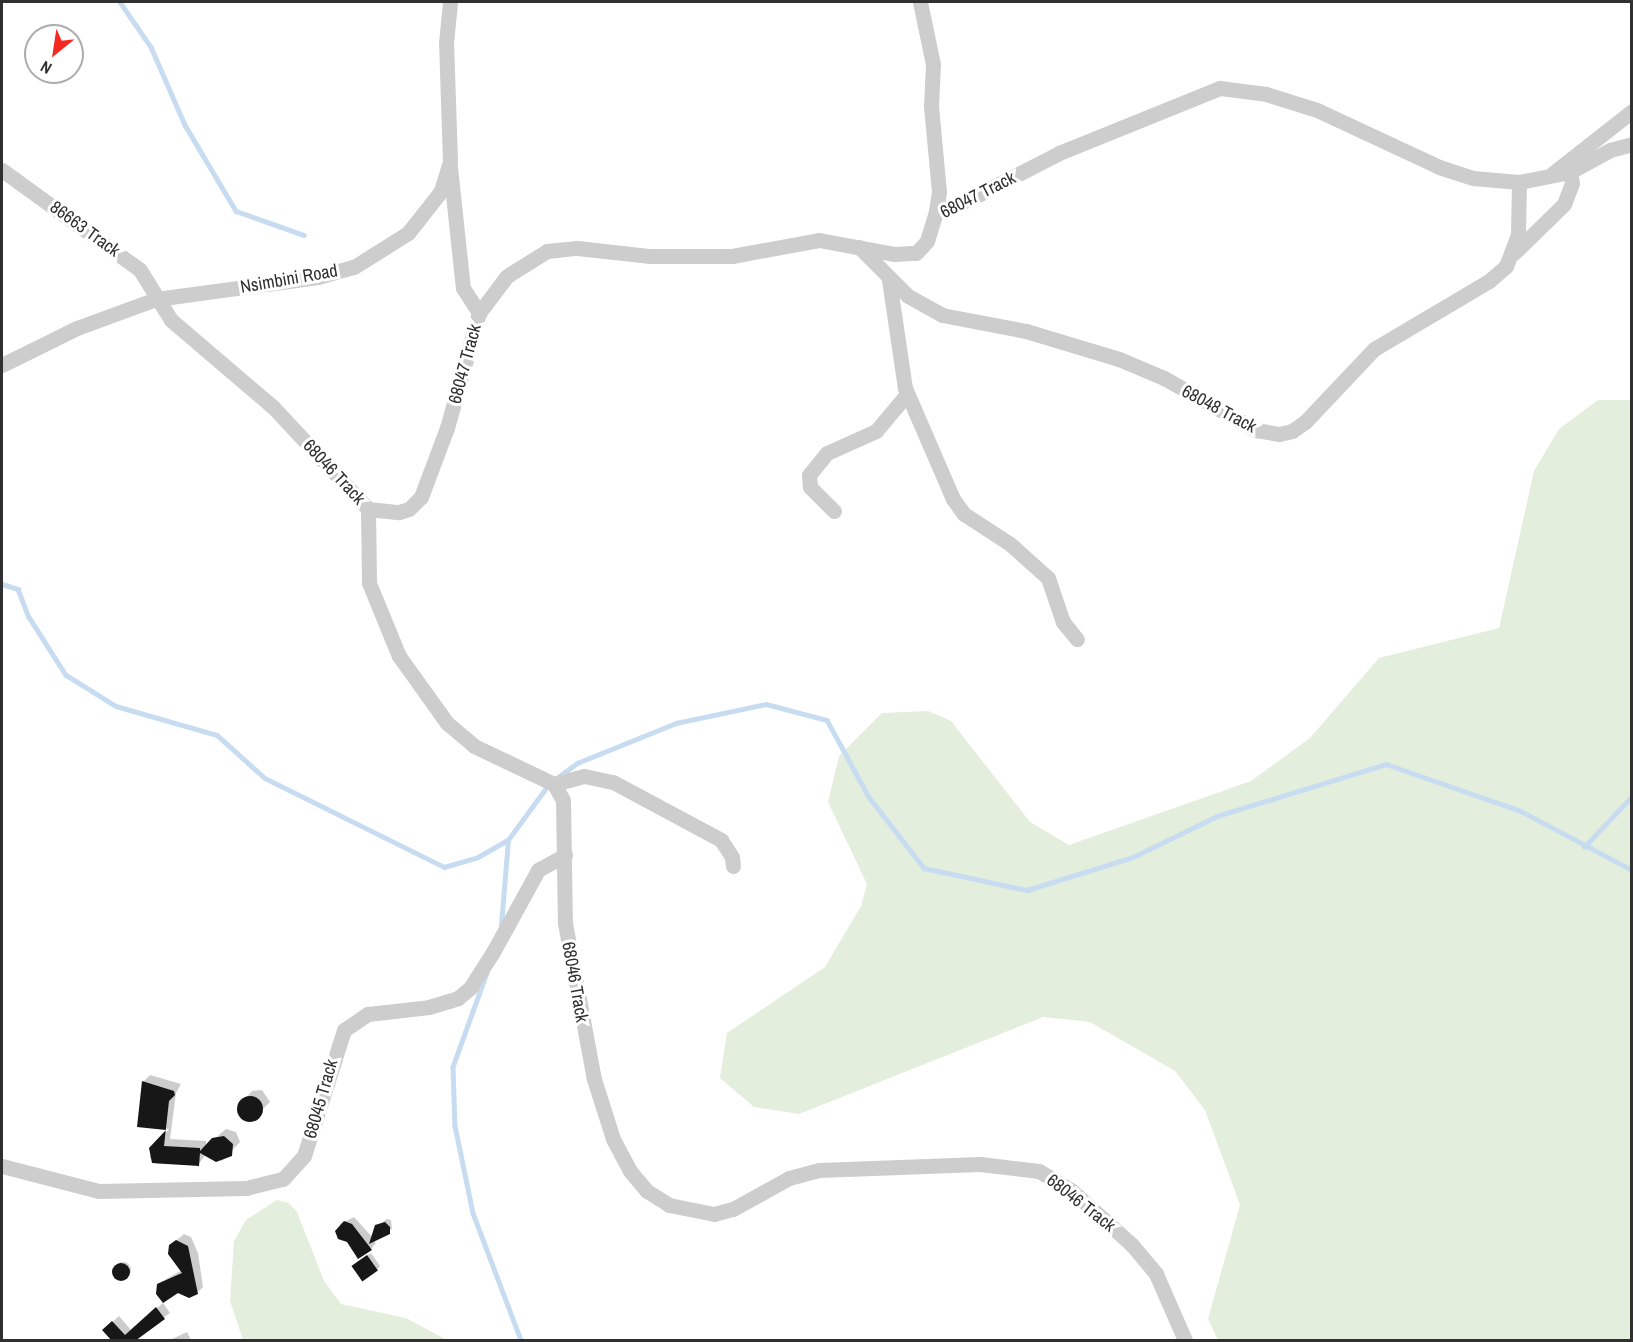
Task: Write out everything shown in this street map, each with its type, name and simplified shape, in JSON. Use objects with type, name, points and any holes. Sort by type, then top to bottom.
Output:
[{"type":"street","name":"Nsimbini Road","points":[[2,366],[76,328],[156,299],[318,277],[354,267],[408,233],[428,211],[441,191],[450,161],[446,43],[450,2]]},
{"type":"street","points":[[921,2],[933,64],[931,106],[939,192],[936,212]]},
{"type":"street","name":"68047 Track","points":[[368,509],[399,512],[410,509],[420,497],[447,428],[472,327],[479,313],[507,276],[547,251],[577,248],[650,256],[732,256],[819,240],[916,253],[927,241],[936,212],[972,198],[1059,153],[1220,88],[1266,94],[1317,110],[1456,174],[1518,182],[1570,172],[1610,150],[1632,144]]},
{"type":"street","points":[[1552,174],[1632,111]]},
{"type":"street","points":[[450,161],[463,288],[479,313]]},
{"type":"street","name":"86663 Track","points":[[2,170],[120,253],[140,270],[156,299]]},
{"type":"street","name":"68048 Track","points":[[859,247],[889,280],[908,296],[942,315],[1026,331],[1119,359],[1164,378],[1256,430],[1279,434],[1292,432],[1305,422],[1374,349],[1489,281],[1564,204],[1572,183],[1570,172]]},
{"type":"street","points":[[1514,253],[1518,182]]},
{"type":"street","points":[[889,280],[907,394],[953,500],[964,514],[1010,544],[1048,578],[1063,622],[1077,639]]},
{"type":"street","name":"68046 Track","points":[[156,299],[171,320],[280,415],[368,509],[369,583],[378,610],[405,665],[447,723],[474,746],[554,784],[562,800],[565,923],[594,1079],[613,1139],[630,1171],[647,1191],[669,1205],[714,1214],[733,1209],[789,1178],[819,1170],[980,1164],[1039,1171],[1056,1178],[1132,1245],[1156,1274],[1185,1341]]},
{"type":"street","points":[[834,512],[810,488],[809,475],[827,453],[876,431],[907,394]]},
{"type":"street","points":[[554,784],[584,776],[613,782],[721,840],[732,857],[733,866]]},
{"type":"street","name":"68045 Track","points":[[2,1166],[99,1191],[246,1188],[283,1179],[304,1156],[344,1030],[368,1014],[429,1007],[458,998],[470,988],[493,952],[538,870],[565,855]]},
{"type":"green space","points":[[1598,400],[1632,400],[1631,1340],[1218,1340],[1208,1319],[1240,1205],[1205,1110],[1175,1071],[1090,1022],[1043,1017],[799,1114],[754,1107],[720,1078],[727,1033],[825,967],[861,906],[867,884],[828,802],[839,756],[882,713],[928,711],[951,721],[1030,822],[1069,845],[1251,781],[1310,738],[1379,658],[1499,628],[1534,471],[1559,429]]},
{"type":"green space","points":[[277,1200],[289,1203],[297,1212],[324,1281],[341,1304],[406,1318],[447,1340],[243,1340],[230,1301],[234,1241],[246,1220]]},
{"type":"building","points":[[142,1081],[174,1091],[175,1095],[169,1101],[166,1130],[137,1127]]},
{"type":"building","points":[[250,1096],[259,1100],[263,1109],[259,1118],[250,1122],[241,1118],[237,1109],[241,1100]]},
{"type":"building","points":[[166,1130],[164,1146],[200,1148],[200,1151],[212,1138],[224,1136],[233,1144],[232,1156],[216,1162],[200,1153],[199,1166],[152,1163],[149,1148]]},
{"type":"building","points":[[344,1221],[352,1224],[372,1250],[358,1259],[347,1242],[338,1239],[335,1231]]},
{"type":"building","points":[[385,1222],[390,1227],[390,1234],[369,1244],[375,1225]]},
{"type":"building","points":[[176,1240],[188,1246],[198,1294],[189,1298],[178,1293],[163,1303],[156,1294],[157,1284],[182,1273],[168,1254],[169,1245]]},
{"type":"building","points":[[367,1255],[378,1271],[362,1281],[351,1266]]},
{"type":"building","points":[[121,1263],[127,1266],[130,1272],[127,1278],[121,1281],[115,1278],[112,1272],[115,1266]]},
{"type":"building","points":[[156,1307],[165,1319],[135,1341],[112,1341],[102,1330],[112,1321],[125,1335]]},
{"type":"waterway","points":[[120,2],[151,47],[185,125],[236,211],[304,235]]},
{"type":"waterway","points":[[2,584],[18,589],[29,617],[66,675],[116,706],[217,735],[265,778],[444,867],[478,857],[508,840],[549,784]]},
{"type":"waterway","points":[[558,777],[577,763],[676,723],[766,704],[827,720],[869,797],[924,868],[1027,890],[1133,857],[1217,816],[1386,764],[1521,811],[1632,870]]},
{"type":"waterway","points":[[1584,847],[1632,796]]},
{"type":"waterway","points":[[501,925],[508,840]]},
{"type":"waterway","points":[[487,973],[453,1067],[455,1126],[473,1213],[521,1340]]}]
